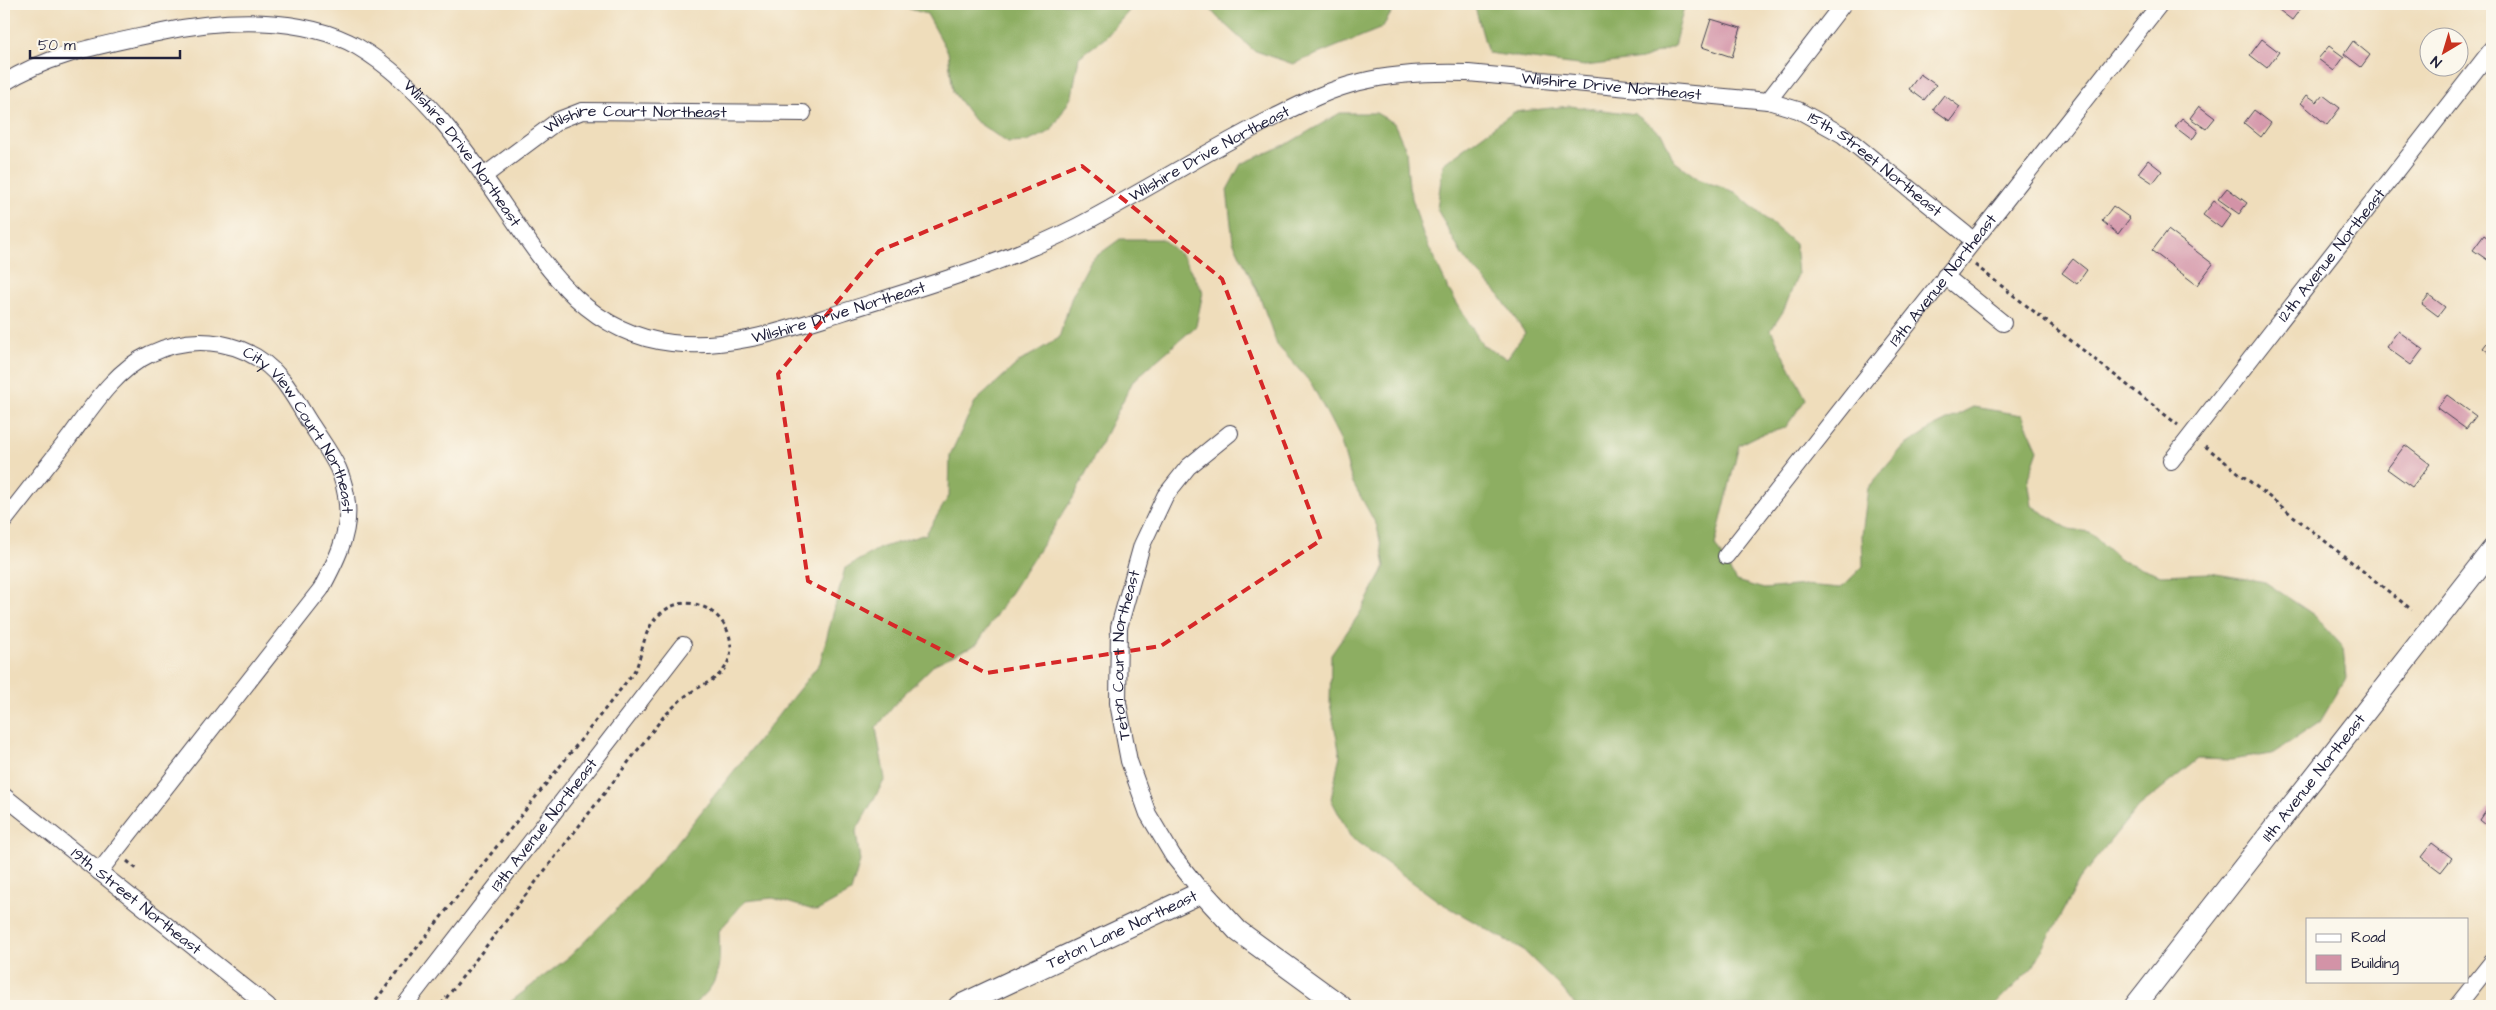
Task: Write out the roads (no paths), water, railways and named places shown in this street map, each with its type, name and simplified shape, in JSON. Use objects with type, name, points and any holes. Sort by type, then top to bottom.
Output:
[{"type":"street","points":[[1768,101],[1843,4]]},
{"type":"street","name":"13th Avenue Northeast","points":[[1726,556],[2160,4]]},
{"type":"street","name":"Wilshire Drive Northeast","points":[[4,84],[26,69],[90,48],[181,28],[227,24],[270,24],[317,31],[356,46],[393,72],[428,105],[484,176],[532,247],[559,282],[582,306],[607,323],[633,335],[672,343],[706,345],[777,332],[981,268],[1023,252],[1076,226],[1242,134],[1326,92],[1359,82],[1390,76],[1468,72],[1768,101]]},
{"type":"street","name":"12th Avenue Northeast","points":[[2171,461],[2492,49]]},
{"type":"street","name":"15th Street Northeast","points":[[1768,101],[1798,110],[1843,135],[1973,240]]},
{"type":"street","name":"Wilshire Court Northeast","points":[[484,176],[559,120],[582,110],[803,113]]},
{"type":"street","points":[[1945,276],[2003,323]]},
{"type":"street","name":"City View Court Northeast","points":[[4,522],[100,397],[123,373],[148,354],[181,342],[213,342],[240,349],[262,361],[282,381],[342,471],[348,505],[345,535],[337,560],[321,589],[99,872]]},
{"type":"street","name":"Teton Court Northeast","points":[[1202,892],[1173,856],[1148,814],[1129,761],[1118,703],[1119,627],[1142,545],[1165,496],[1188,467],[1230,433]]},
{"type":"street","name":"11th Avenue Northeast","points":[[2136,1006],[2492,550]]},
{"type":"street","name":"13th Avenue Northeast","points":[[404,1006],[683,645]]},
{"type":"street","name":"19th Street Northeast","points":[[4,796],[268,1006]]},
{"type":"street","name":"Teton Lane Northeast","points":[[959,1006],[1202,892],[1238,931],[1341,1006]]},
{"type":"street","points":[[2457,1006],[2492,962]]}]
